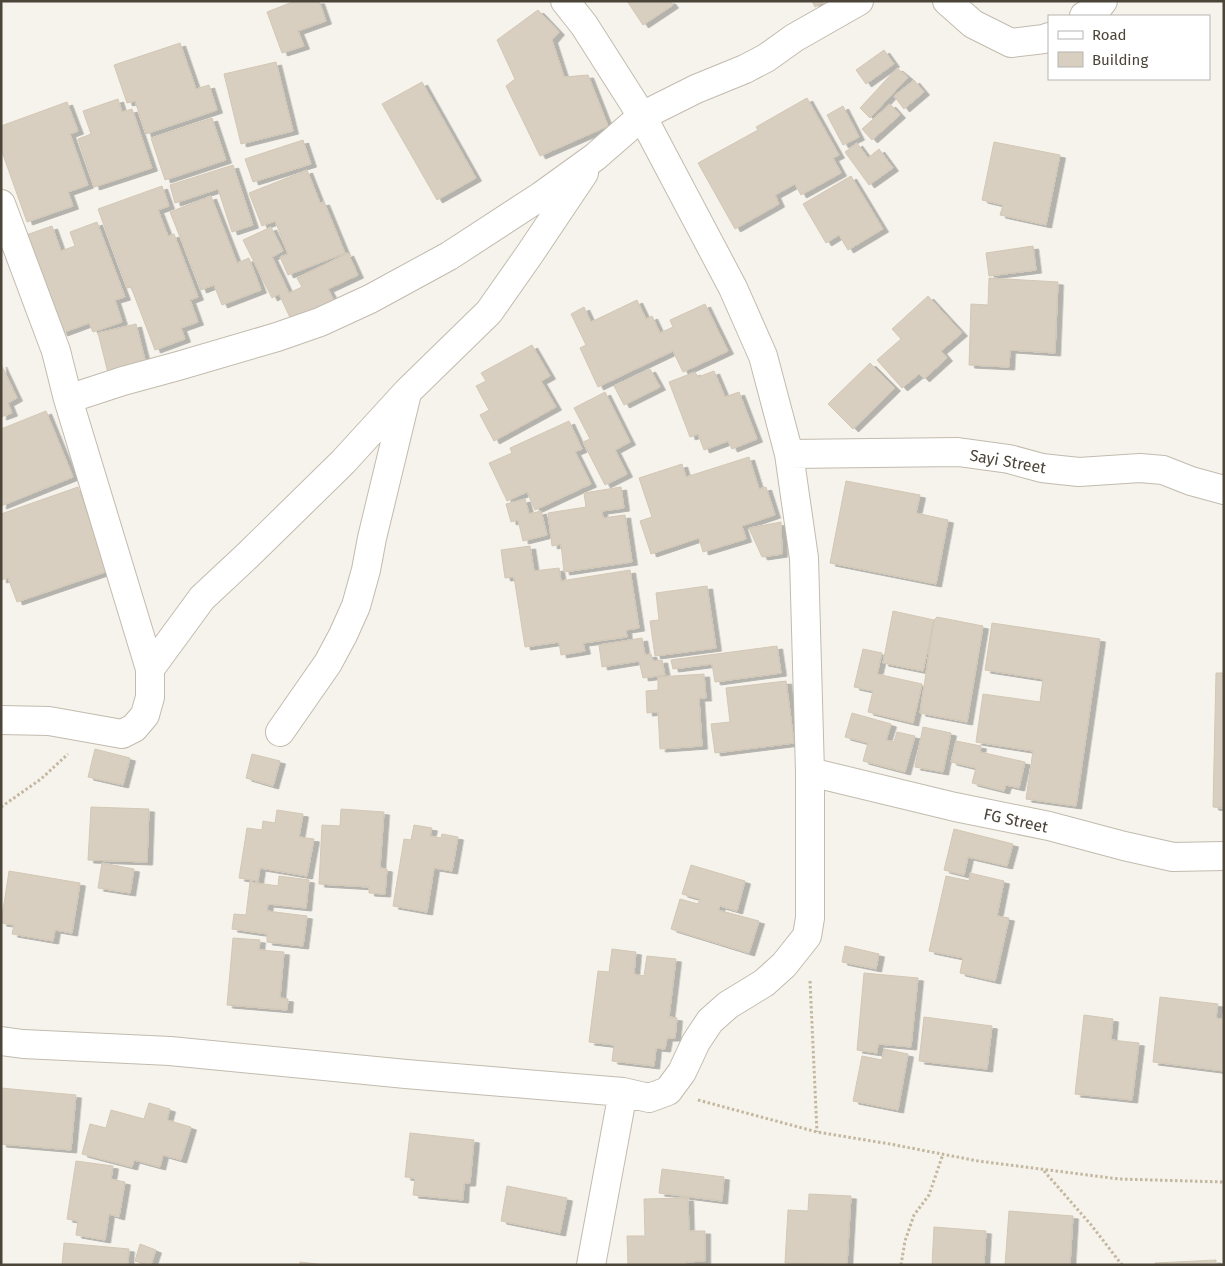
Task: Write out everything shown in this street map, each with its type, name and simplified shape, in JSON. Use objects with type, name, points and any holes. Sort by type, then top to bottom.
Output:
[{"type":"street","points":[[1,1041],[24,1044],[170,1051],[406,1074],[623,1092],[649,1098],[668,1091],[682,1072],[696,1042],[710,1021],[728,1005],[764,983],[784,965],[808,936],[810,918],[810,772],[804,558],[789,454],[763,356],[737,296],[642,116],[584,24],[565,1]]},
{"type":"street","points":[[68,399],[124,380],[277,337],[320,322],[370,299],[449,256],[541,196],[595,157],[642,116],[696,89],[752,66],[794,38],[859,1]]},
{"type":"street","points":[[947,1],[973,24],[1011,43],[1048,37]]},
{"type":"street","points":[[1086,15],[1096,10],[1103,1]]},
{"type":"street","points":[[150,669],[202,598],[342,462],[407,392],[489,312],[530,255],[595,157]]},
{"type":"street","points":[[1,204],[56,351],[68,399],[150,669],[150,697],[144,716],[134,728],[122,734],[49,721],[1,720]]},
{"type":"street","points":[[280,732],[328,663],[356,606],[407,392]]},
{"type":"street","name":"Sayi Street","points":[[789,454],[958,452],[1009,459],[1042,468],[1079,472],[1140,468],[1163,470],[1191,481],[1224,490]]},
{"type":"street","name":"FG Street","points":[[810,772],[955,807],[1048,826],[1173,857],[1224,856]]},
{"type":"street","points":[[591,1265],[623,1092]]},
{"type":"path","points":[[1,807],[41,779],[64,759],[93,729]]},
{"type":"path","points":[[808,936],[817,1132]]},
{"type":"path","points":[[668,1091],[817,1132],[978,1161],[1119,1180],[1224,1182]]},
{"type":"path","points":[[901,1265],[905,1241],[914,1214],[929,1195],[943,1154]]},
{"type":"path","points":[[1043,1170],[1092,1226],[1122,1265]]},
{"type":"building","points":[[295,1],[319,1],[326,21],[298,31],[304,46],[282,53],[267,12]]},
{"type":"building","points":[[627,1],[670,1],[673,5],[643,25]]},
{"type":"building","points":[[812,1],[826,1],[815,7]]},
{"type":"building","points":[[538,10],[559,32],[552,40],[564,77],[588,75],[608,126],[540,156],[506,86],[515,79],[497,40]]},
{"type":"building","points":[[180,43],[196,89],[209,85],[217,110],[146,134],[135,101],[127,103],[114,65]]},
{"type":"building","points":[[884,50],[894,64],[866,84],[856,70]]},
{"type":"building","points":[[276,62],[293,131],[241,144],[224,74]]},
{"type":"building","points":[[897,68],[908,77],[870,118],[860,108]]},
{"type":"building","points":[[914,80],[924,92],[904,109],[894,96]]},
{"type":"building","points":[[422,82],[476,178],[437,200],[382,104]]},
{"type":"building","points":[[807,98],[839,155],[833,158],[841,173],[801,195],[795,184],[775,195],[779,204],[735,229],[698,163],[758,130],[756,127]]},
{"type":"building","points":[[118,99],[122,112],[132,109],[152,168],[94,187],[78,139],[91,134],[83,111]]},
{"type":"building","points":[[67,102],[78,131],[70,134],[88,185],[68,192],[73,206],[27,222],[1,149],[1,126]]},
{"type":"building","points":[[890,104],[900,115],[872,140],[862,129]]},
{"type":"building","points":[[843,106],[859,137],[843,145],[827,115]]},
{"type":"building","points":[[212,118],[226,160],[165,180],[151,138]]},
{"type":"building","points":[[303,140],[311,164],[253,182],[245,159]]},
{"type":"building","points":[[994,142],[1060,155],[1046,225],[1000,215],[1003,205],[982,200]]},
{"type":"building","points":[[857,143],[868,158],[879,149],[893,168],[869,185],[845,152]]},
{"type":"building","points":[[233,165],[253,225],[232,232],[218,189],[175,203],[170,185]]},
{"type":"building","points":[[307,170],[320,203],[324,202],[345,253],[288,275],[280,257],[288,254],[275,221],[262,226],[249,193]]},
{"type":"building","points":[[851,176],[883,229],[848,250],[839,235],[826,243],[803,204]]},
{"type":"building","points":[[162,186],[169,206],[158,210],[168,236],[174,234],[198,297],[190,300],[198,322],[181,328],[185,339],[155,350],[131,287],[127,288],[98,209]]},
{"type":"building","points":[[211,196],[237,263],[249,258],[261,290],[222,305],[214,285],[201,290],[170,212]]},
{"type":"building","points":[[97,222],[125,297],[115,300],[122,322],[93,332],[89,323],[62,333],[26,235],[52,226],[61,251],[75,246],[70,232]]},
{"type":"building","points":[[271,227],[283,251],[272,257],[289,293],[302,287],[297,278],[348,253],[358,275],[328,289],[335,303],[293,324],[279,294],[272,298],[243,240]]},
{"type":"building","points":[[1033,246],[1036,270],[989,276],[986,253]]},
{"type":"building","points":[[989,278],[1058,282],[1055,353],[1010,350],[1009,367],[969,365],[971,304],[988,305]]},
{"type":"building","points":[[928,296],[962,333],[941,351],[947,358],[924,379],[919,374],[902,388],[877,360],[901,339],[892,329]]},
{"type":"building","points":[[637,300],[646,319],[652,316],[660,333],[673,327],[670,320],[705,304],[728,351],[683,372],[673,351],[598,387],[580,348],[586,345],[571,314],[584,307],[591,322]]},
{"type":"building","points":[[136,324],[147,368],[109,377],[98,333]]},
{"type":"building","points":[[532,345],[550,376],[541,381],[556,407],[494,441],[480,415],[489,410],[476,386],[486,381],[481,373]]},
{"type":"building","points":[[870,363],[895,388],[853,429],[828,404]]},
{"type":"building","points":[[1,364],[17,398],[8,403],[12,413],[1,417]]},
{"type":"building","points":[[650,369],[660,387],[624,405],[614,386]]},
{"type":"building","points":[[714,371],[725,397],[739,392],[757,439],[732,449],[728,441],[704,450],[698,434],[690,437],[669,382],[695,372],[698,377]]},
{"type":"building","points":[[605,392],[630,442],[615,450],[627,474],[605,485],[583,442],[590,439],[574,408]]},
{"type":"building","points":[[46,411],[73,477],[1,506],[1,429]]},
{"type":"building","points":[[569,421],[582,449],[575,452],[591,484],[535,510],[527,492],[507,501],[489,463],[512,453],[510,448]]},
{"type":"building","points":[[749,457],[759,489],[766,487],[775,515],[742,526],[746,539],[703,552],[699,538],[651,554],[640,521],[652,517],[639,478],[682,464],[686,477]]},
{"type":"building","points":[[846,481],[920,495],[916,513],[948,520],[936,584],[830,563]]},
{"type":"building","points":[[78,487],[108,571],[17,602],[8,578],[1,580],[1,514]]},
{"type":"building","points":[[621,487],[624,508],[602,511],[603,518],[625,515],[632,562],[564,572],[561,544],[552,546],[548,513],[586,507],[584,493]]},
{"type":"building","points":[[525,499],[529,514],[541,511],[547,535],[523,541],[518,520],[511,522],[506,504]]},
{"type":"building","points":[[781,522],[782,554],[762,557],[749,528]]},
{"type":"building","points":[[530,546],[534,571],[559,568],[561,581],[630,570],[639,628],[626,630],[627,637],[583,643],[585,651],[561,655],[559,642],[525,647],[514,577],[505,578],[501,550]]},
{"type":"building","points":[[707,586],[716,648],[655,656],[650,621],[659,620],[656,593]]},
{"type":"building","points":[[893,611],[934,620],[923,671],[883,663]]},
{"type":"building","points":[[937,617],[983,626],[967,722],[920,713],[934,620]]},
{"type":"building","points":[[992,623],[1100,639],[1076,806],[1026,799],[1033,751],[976,742],[983,694],[1040,702],[1043,679],[985,670]]},
{"type":"building","points":[[642,638],[645,655],[651,654],[653,661],[662,660],[665,675],[643,678],[639,661],[602,667],[599,645]]},
{"type":"building","points":[[777,646],[781,673],[715,682],[712,664],[673,669],[671,660]]},
{"type":"building","points":[[863,649],[882,653],[877,674],[922,684],[913,723],[868,712],[873,691],[854,687]]},
{"type":"building","points":[[1216,673],[1224,673],[1224,808],[1213,807]]},
{"type":"building","points":[[704,674],[706,698],[699,698],[702,746],[660,749],[658,712],[647,713],[646,691],[658,690],[658,677]]},
{"type":"building","points":[[786,681],[794,743],[715,753],[711,724],[730,722],[726,688]]},
{"type":"building","points":[[852,713],[891,724],[886,740],[894,742],[897,732],[915,736],[905,772],[863,761],[868,743],[845,737]]},
{"type":"building","points":[[923,727],[951,733],[943,772],[915,767]]},
{"type":"building","points":[[956,741],[981,746],[980,752],[1025,762],[1019,788],[1006,785],[1004,791],[972,783],[976,768],[951,762]]},
{"type":"building","points":[[95,749],[130,758],[123,785],[88,777]]},
{"type":"building","points":[[252,754],[280,761],[273,786],[246,778]]},
{"type":"building","points":[[91,807],[149,809],[147,862],[88,860]]},
{"type":"building","points":[[341,809],[384,812],[380,868],[387,869],[385,894],[369,893],[369,887],[319,884],[322,825],[340,826]]},
{"type":"building","points":[[277,810],[303,814],[299,837],[314,839],[307,876],[260,868],[258,881],[239,878],[247,828],[262,830],[263,821],[275,823]]},
{"type":"building","points":[[414,825],[432,828],[430,836],[441,838],[442,834],[458,837],[452,871],[434,868],[427,912],[393,906],[404,839],[411,840]]},
{"type":"building","points":[[954,829],[1013,844],[1007,866],[968,857],[964,875],[944,870]]},
{"type":"building","points":[[102,863],[134,869],[130,893],[98,888]]},
{"type":"building","points":[[691,865],[745,881],[737,911],[720,906],[718,910],[759,921],[749,953],[671,929],[680,899],[698,904],[700,899],[682,894]]},
{"type":"building","points":[[9,871],[80,883],[72,933],[55,930],[53,941],[12,934],[14,925],[1,923]]},
{"type":"building","points":[[970,873],[1004,881],[997,916],[1009,918],[995,981],[960,973],[963,958],[929,951],[946,876],[969,881]]},
{"type":"building","points":[[279,876],[309,880],[306,908],[268,904],[267,911],[307,916],[303,946],[267,942],[267,934],[232,929],[234,914],[246,915],[250,882],[278,886]]},
{"type":"building","points":[[233,938],[260,940],[259,950],[284,952],[280,998],[288,999],[287,1010],[227,1005]]},
{"type":"building","points":[[845,946],[879,954],[876,969],[842,962]]},
{"type":"building","points":[[612,949],[636,952],[634,974],[644,976],[647,956],[676,959],[669,1017],[677,1018],[675,1038],[667,1038],[665,1049],[656,1048],[654,1066],[612,1061],[614,1045],[589,1042],[598,971],[609,972]]},
{"type":"building","points":[[864,973],[918,978],[911,1047],[878,1044],[877,1053],[857,1050]]},
{"type":"building","points":[[1160,997],[1218,1004],[1216,1018],[1224,1020],[1224,1071],[1153,1062]]},
{"type":"building","points":[[1084,1015],[1113,1019],[1111,1040],[1139,1043],[1132,1100],[1075,1094]]},
{"type":"building","points":[[924,1017],[992,1026],[987,1069],[919,1061]]},
{"type":"building","points":[[884,1049],[908,1054],[898,1110],[853,1101],[862,1056],[882,1060]]},
{"type":"building","points":[[1,1088],[76,1095],[71,1150],[1,1144]]},
{"type":"building","points":[[149,1103],[170,1109],[167,1120],[191,1127],[181,1160],[163,1155],[160,1167],[134,1160],[132,1167],[82,1154],[90,1124],[106,1128],[111,1110],[144,1119]]},
{"type":"building","points":[[410,1133],[474,1140],[470,1183],[464,1183],[463,1200],[413,1195],[415,1178],[405,1177]]},
{"type":"building","points":[[76,1161],[113,1166],[111,1179],[125,1182],[119,1217],[109,1214],[105,1240],[76,1235],[78,1221],[67,1219]]},
{"type":"building","points":[[662,1169],[724,1177],[722,1201],[659,1193]]},
{"type":"building","points":[[507,1186],[567,1198],[560,1233],[501,1221]]},
{"type":"building","points":[[809,1194],[851,1196],[847,1265],[785,1263],[788,1210],[808,1211]]},
{"type":"building","points":[[688,1198],[689,1231],[705,1231],[705,1261],[686,1262],[686,1265],[628,1265],[627,1236],[645,1236],[644,1199]]},
{"type":"building","points":[[1009,1211],[1073,1216],[1070,1265],[1005,1265]]},
{"type":"building","points":[[934,1227],[986,1231],[984,1265],[932,1265]]},
{"type":"building","points":[[64,1243],[129,1249],[128,1265],[62,1265]]},
{"type":"building","points":[[140,1244],[156,1250],[151,1265],[135,1261]]},
{"type":"building","points":[[1216,1260],[1216,1265],[1155,1265],[1155,1263]]},
{"type":"building","points":[[300,1262],[325,1265],[300,1265]]}]
